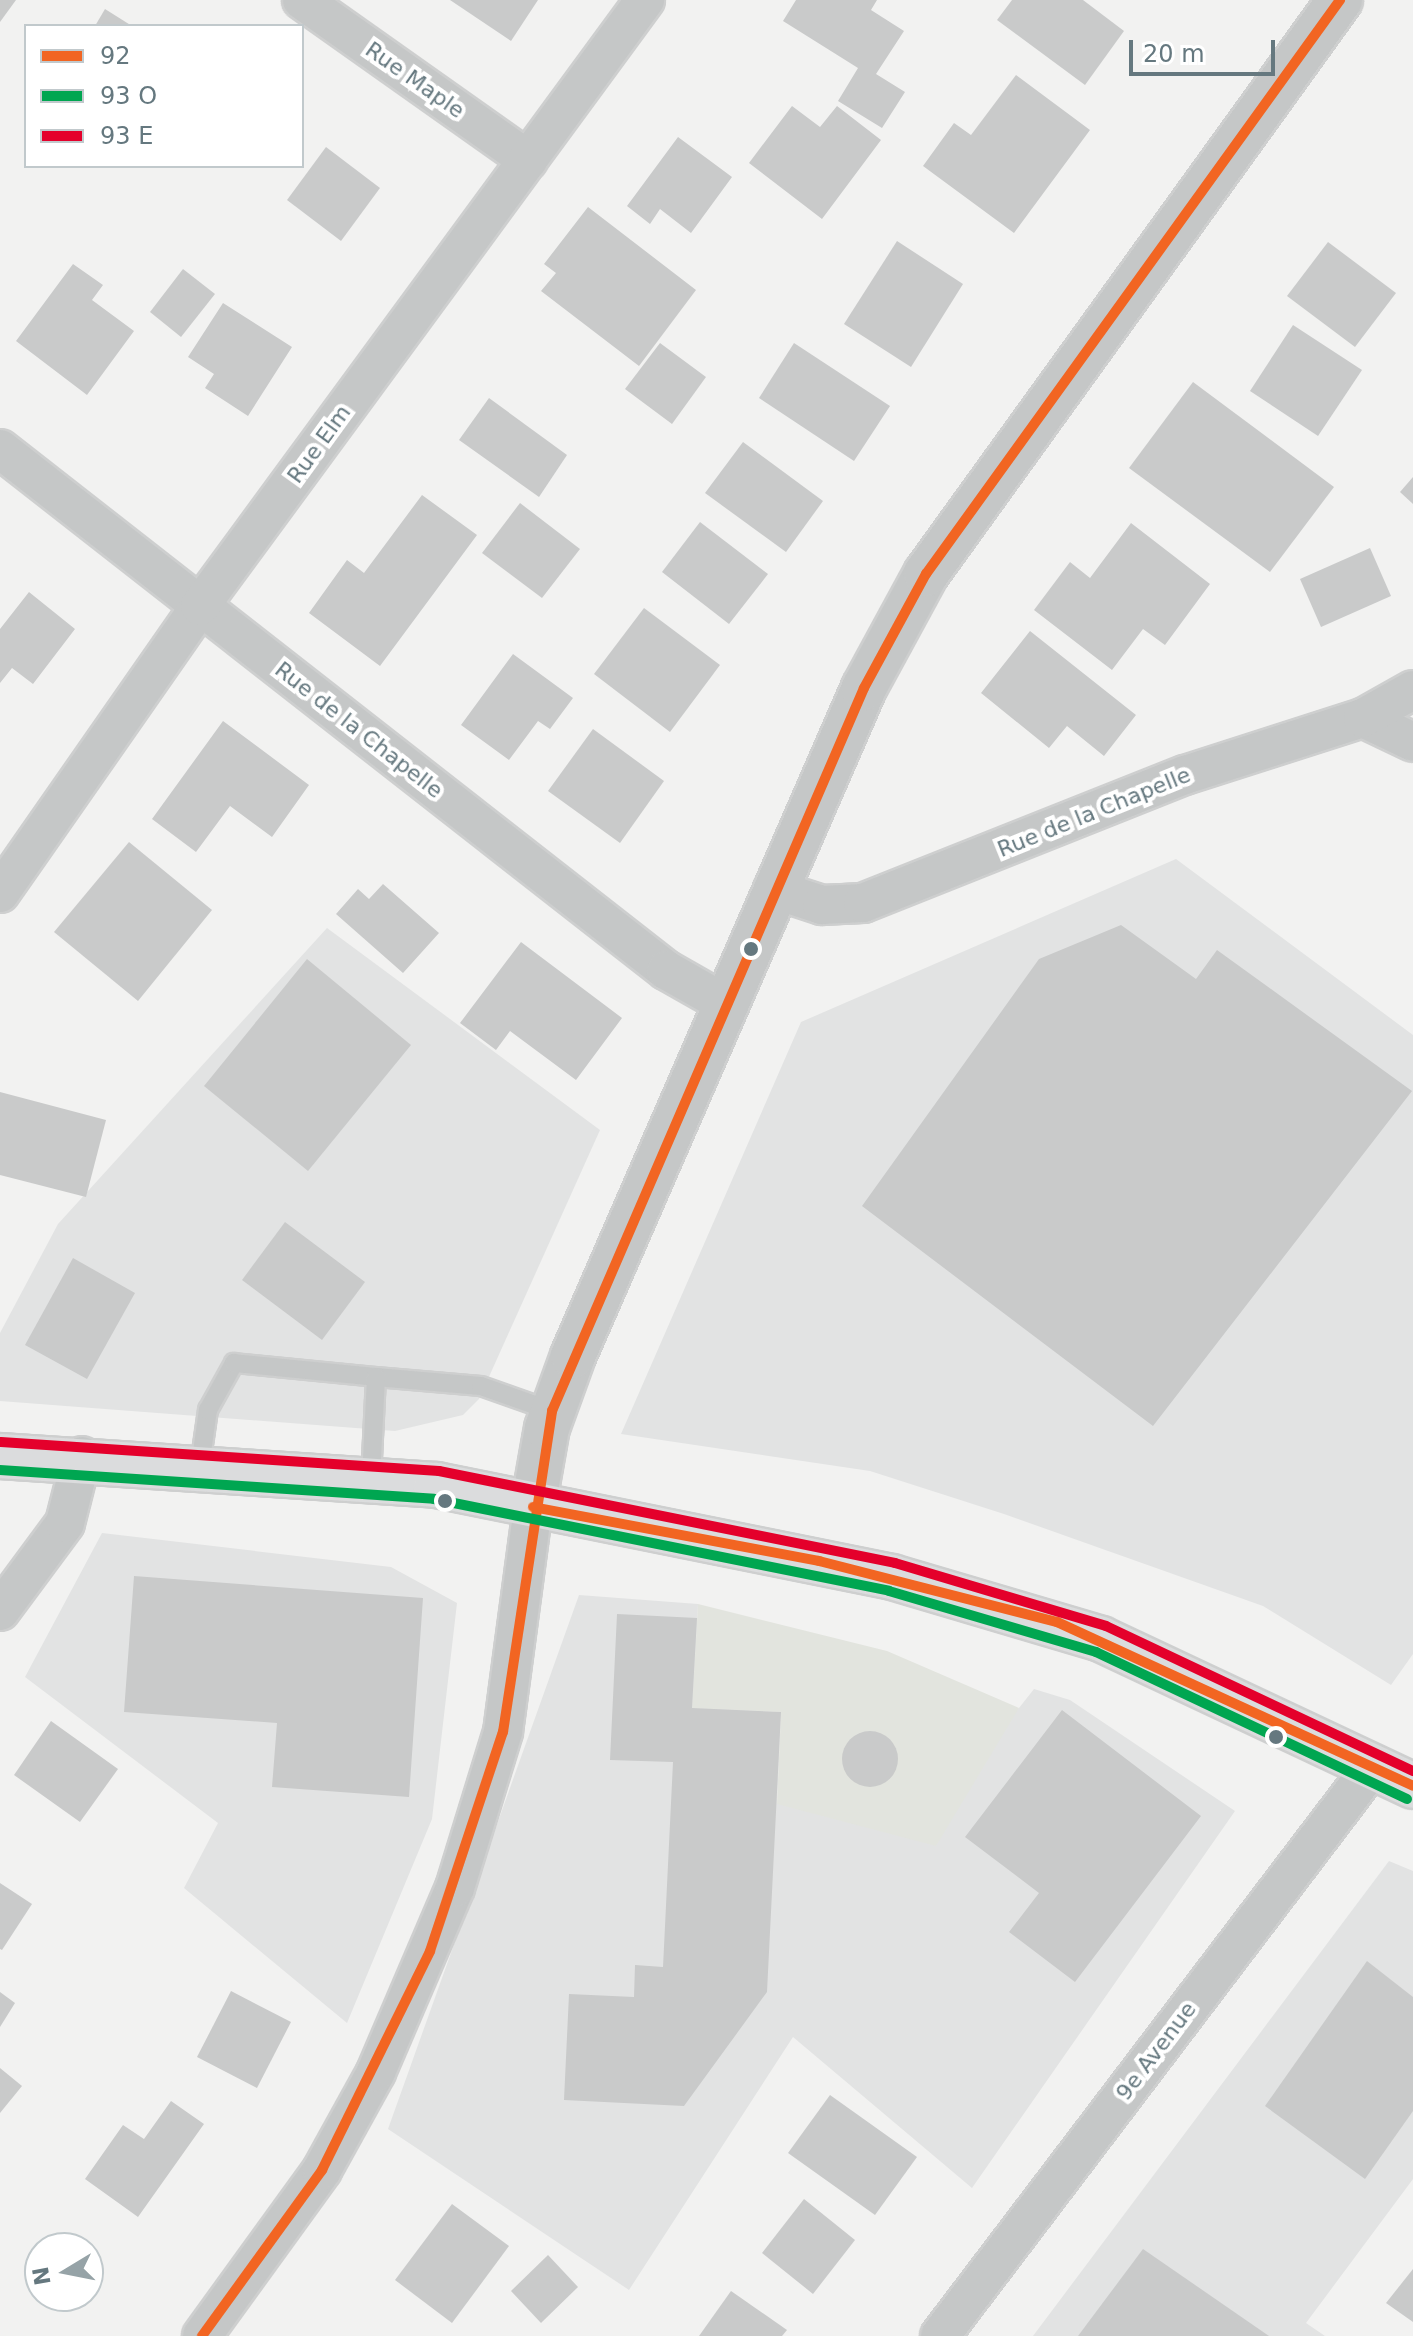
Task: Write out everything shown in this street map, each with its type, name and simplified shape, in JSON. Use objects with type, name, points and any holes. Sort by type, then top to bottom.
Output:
[{"type":"main road","points":[[0,1456],[82,1456],[371,1480],[834,1564],[1057,1622],[1413,1786]]},
{"type":"street","name":"Rue Maple","points":[[302,0],[528,160]]},
{"type":"street","name":"Rue Elm","points":[[0,893],[200,606],[645,0]]},
{"type":"street","points":[[202,2336],[322,2170],[376,2072],[450,1901],[503,1732],[533,1507],[552,1411],[773,889],[926,574],[1340,0]]},
{"type":"street","name":"Rue de la Chapelle","points":[[0,449],[666,970],[724,1003]]},
{"type":"street","name":"Rue de la Chapelle","points":[[773,889],[822,905],[863,903],[1185,775],[1363,718],[1413,690]]},
{"type":"street","points":[[1363,718],[1413,742]]},
{"type":"street","points":[[0,1611],[65,1523],[82,1456]]},
{"type":"street","name":"9e Avenue","points":[[940,2336],[1372,1767]]},
{"type":"lane","points":[[200,1466],[208,1410],[234,1363],[481,1386],[552,1411]]},
{"type":"lane","points":[[371,1480],[376,1377]]},
{"type":"shaded area","points":[[1176,859],[1413,1035],[1413,1654],[1391,1685],[1263,1606],[1004,1514],[870,1471],[621,1434],[801,1022]]},
{"type":"shaded area","points":[[327,928],[600,1130],[479,1399],[463,1415],[395,1431],[0,1401],[0,1333],[58,1224]]},
{"type":"shaded area","points":[[102,1533],[391,1567],[457,1603],[432,1819],[347,2023],[184,1888],[218,1823],[25,1677]]},
{"type":"shaded area","points":[[579,1595],[698,1604],[693,1707],[781,1712],[777,1804],[1019,1708],[1034,1689],[1070,1700],[1235,1811],[972,2188],[793,2037],[629,2290],[388,2129]]},
{"type":"shaded area","points":[[698,1604],[887,1651],[1019,1708],[936,1846],[777,1804],[781,1712],[692,1708]]},
{"type":"shaded area","points":[[1389,1861],[1413,1871],[1413,2179],[1306,2323],[1325,2336],[1033,2336]]},
{"type":"building","points":[[0,0],[16,0],[0,22]]},
{"type":"building","points":[[450,0],[538,0],[511,41]]},
{"type":"building","points":[[796,0],[877,0],[871,10],[904,31],[876,74],[905,92],[882,128],[838,101],[858,68],[783,21]]},
{"type":"building","points":[[1012,0],[1083,0],[1124,31],[1085,85],[997,20]]},
{"type":"building","points":[[105,9],[129,24],[96,24]]},
{"type":"building","points":[[1016,75],[1090,130],[1014,233],[923,166],[954,123],[971,135]]},
{"type":"building","points":[[792,106],[820,127],[837,106],[881,140],[822,219],[749,163]]},
{"type":"building","points":[[678,137],[732,177],[691,233],[660,209],[650,224],[627,206]]},
{"type":"building","points":[[326,147],[380,188],[341,241],[287,200]]},
{"type":"building","points":[[588,207],[696,290],[639,366],[541,291],[556,273],[544,264]]},
{"type":"building","points":[[897,241],[963,284],[911,367],[844,324]]},
{"type":"building","points":[[1328,242],[1396,293],[1355,347],[1287,296]]},
{"type":"building","points":[[73,264],[103,285],[92,300],[134,331],[87,395],[16,341]]},
{"type":"building","points":[[183,269],[215,294],[181,337],[150,312]]},
{"type":"building","points":[[223,303],[292,347],[248,416],[205,388],[214,374],[188,357]]},
{"type":"building","points":[[1293,325],[1362,370],[1318,436],[1250,391]]},
{"type":"building","points":[[660,343],[706,377],[672,424],[625,389]]},
{"type":"building","points":[[794,343],[890,406],[854,461],[759,398]]},
{"type":"building","points":[[1193,382],[1334,487],[1270,572],[1129,468]]},
{"type":"building","points":[[489,398],[567,455],[539,497],[459,440]]},
{"type":"building","points":[[743,442],[823,501],[786,552],[705,493]]},
{"type":"building","points":[[1413,477],[1413,504],[1400,492]]},
{"type":"building","points":[[422,495],[477,535],[380,666],[309,613],[347,560],[364,573]]},
{"type":"building","points":[[520,503],[580,549],[542,598],[482,553]]},
{"type":"building","points":[[700,522],[768,574],[729,624],[662,572]]},
{"type":"building","points":[[1131,523],[1210,584],[1165,645],[1143,629],[1112,670],[1034,610],[1070,562],[1090,578]]},
{"type":"building","points":[[1370,548],[1391,596],[1321,627],[1300,579]]},
{"type":"building","points":[[29,592],[75,629],[33,684],[12,668],[0,683],[0,629]]},
{"type":"building","points":[[644,608],[720,665],[670,732],[594,674]]},
{"type":"building","points":[[1030,631],[1136,715],[1104,756],[1067,726],[1049,748],[981,693]]},
{"type":"building","points":[[513,654],[573,698],[550,729],[538,721],[509,760],[461,725]]},
{"type":"building","points":[[223,721],[309,785],[272,837],[230,806],[196,852],[152,819]]},
{"type":"building","points":[[593,729],[664,781],[620,843],[548,791]]},
{"type":"building","points":[[129,842],[212,910],[138,1001],[54,932]]},
{"type":"building","points":[[383,884],[439,933],[403,973],[336,914],[358,889],[369,899]]},
{"type":"building","points":[[1121,925],[1196,979],[1217,950],[1412,1091],[1153,1426],[862,1206],[1039,959]]},
{"type":"building","points":[[521,942],[622,1018],[576,1080],[510,1031],[496,1050],[460,1023]]},
{"type":"building","points":[[307,959],[411,1045],[308,1171],[204,1086]]},
{"type":"building","points":[[0,1092],[106,1120],[86,1197],[0,1175]]},
{"type":"building","points":[[285,1222],[365,1282],[322,1340],[242,1280]]},
{"type":"building","points":[[73,1258],[135,1293],[87,1379],[25,1345]]},
{"type":"building","points":[[134,1576],[423,1598],[409,1797],[272,1787],[277,1723],[124,1712]]},
{"type":"building","points":[[617,1614],[697,1618],[692,1708],[781,1712],[767,1992],[684,2106],[564,2100],[569,1994],[634,1997],[635,1965],[663,1967],[673,1762],[610,1760]]},
{"type":"building","points":[[1062,1710],[1201,1816],[1075,1982],[1009,1932],[1039,1893],[965,1837]]},
{"type":"building","points":[[51,1721],[118,1769],[80,1822],[14,1775]]},
{"type":"building","points":[[870,1731],[890,1739],[898,1759],[890,1779],[870,1787],[850,1779],[842,1759],[850,1739]]},
{"type":"building","points":[[0,1883],[32,1904],[2,1950],[0,1949]]},
{"type":"building","points":[[1367,1961],[1413,1997],[1413,2111],[1365,2179],[1265,2106]]},
{"type":"building","points":[[231,1991],[291,2022],[257,2088],[197,2057]]},
{"type":"building","points":[[0,1992],[15,2003],[0,2027]]},
{"type":"building","points":[[0,2068],[22,2086],[0,2113]]},
{"type":"building","points":[[830,2095],[917,2157],[875,2215],[788,2153]]},
{"type":"building","points":[[171,2101],[204,2124],[138,2217],[85,2179],[123,2125],[144,2139]]},
{"type":"building","points":[[804,2199],[855,2240],[813,2294],[762,2253]]},
{"type":"building","points":[[452,2204],[509,2246],[452,2323],[395,2280]]},
{"type":"building","points":[[1143,2249],[1269,2336],[1078,2336]]},
{"type":"building","points":[[548,2255],[578,2287],[541,2323],[511,2291]]},
{"type":"building","points":[[1413,2269],[1413,2322],[1386,2303]]},
{"type":"building","points":[[731,2291],[787,2330],[782,2336],[699,2336]]},
{"type":"transit line","name":"92","points":[[202,2336],[322,2170],[430,1951],[503,1732],[552,1411],[864,688],[926,574],[1340,0]]},
{"type":"transit line","points":[[1,1442],[439,1471],[895,1563],[1106,1626],[1413,1771]]},
{"type":"transit line","points":[[0,1470],[434,1499],[889,1591],[1096,1652],[1407,1799]]},
{"type":"transit line","name":"92","points":[[533,1507],[819,1561],[1057,1622],[1413,1786]]}]
